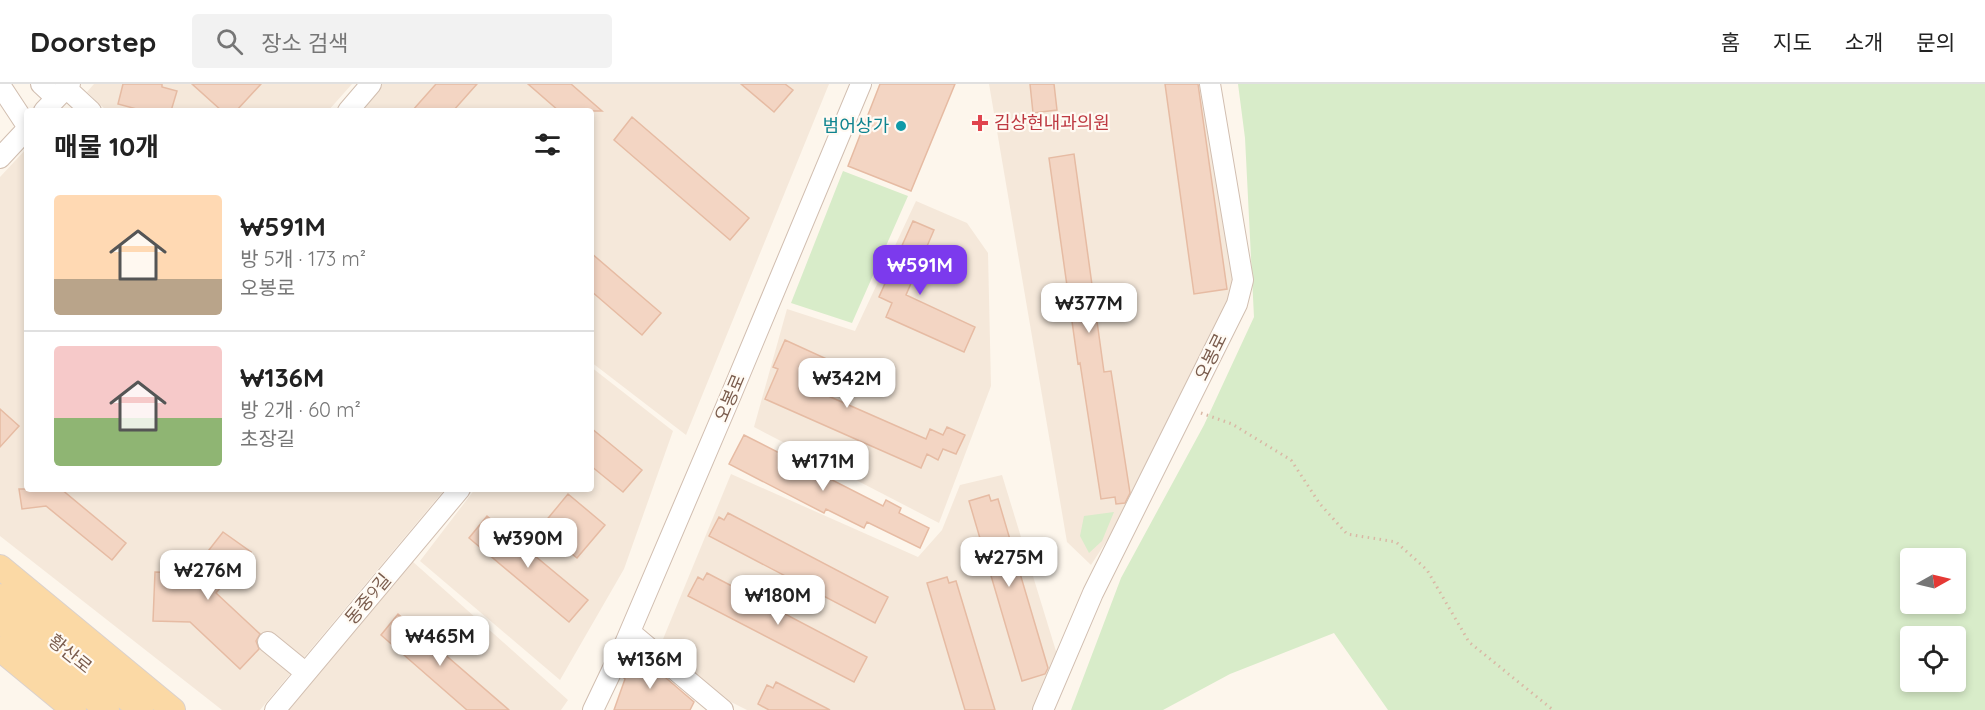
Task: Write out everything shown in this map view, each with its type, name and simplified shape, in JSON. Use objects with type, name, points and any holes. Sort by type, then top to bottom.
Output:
[{"type":"main road","points":[[0,567],[173,710]]},
{"type":"main road","name":"황산로","points":[[0,596],[141,710]]},
{"type":"main road","name":"황산로","points":[[0,621],[107,710]]},
{"type":"main road","points":[[0,649],[74,710]]},
{"type":"street","points":[[40,84],[85,108]]},
{"type":"street","points":[[351,108],[371,84]]},
{"type":"street","name":"오봉로","points":[[594,710],[630,632],[768,309],[861,84]]},
{"type":"street","name":"오봉로","points":[[1043,710],[1093,593],[1237,304],[1243,280],[1209,84]]},
{"type":"street","points":[[0,86],[24,123]]},
{"type":"street","points":[[0,158],[24,131]]},
{"type":"street","name":"동중9길","points":[[275,710],[457,492]]},
{"type":"street","points":[[630,632],[702,703],[723,710]]},
{"type":"street","points":[[268,642],[306,673]]},
{"type":"path","points":[[1185,408],[1232,424],[1291,460],[1320,504],[1347,534],[1396,542],[1427,570],[1469,642],[1553,710]]},
{"type":"shaded area","points":[[94,84],[352,84],[331,108],[104,108],[87,92]]},
{"type":"shaded area","points":[[377,84],[829,84],[686,435],[594,364],[594,108],[357,108]]},
{"type":"shaded area","points":[[989,84],[1208,84],[1238,289],[1139,491],[1091,565],[1067,542]]},
{"type":"shaded area","points":[[24,151],[24,492],[442,492],[260,710],[222,710],[0,536],[0,177]]},
{"type":"shaded area","points":[[916,201],[967,223],[988,253],[991,386],[939,523],[754,427],[787,309],[855,331]]},
{"type":"shaded area","points":[[594,369],[673,431],[624,569],[560,680],[420,561],[473,492],[594,492]]},
{"type":"shaded area","points":[[731,474],[918,557],[942,530],[960,485],[1002,475],[1059,661],[1038,710],[747,710],[725,699],[661,644]]},
{"type":"shaded area","points":[[412,561],[568,700],[561,710],[289,710]]},
{"type":"green space","points":[[1238,84],[1985,84],[1985,710],[1388,710],[1334,633],[1230,674],[1163,710],[1071,710],[1121,578],[1204,425],[1254,317],[1245,138]]},
{"type":"green space","points":[[843,171],[908,196],[852,323],[791,303]]},
{"type":"green space","points":[[1114,512],[1102,541],[1089,553],[1080,536],[1084,516]]},
{"type":"building","points":[[123,84],[162,84],[162,87],[177,91],[172,108],[133,108],[118,104]]},
{"type":"building","points":[[192,84],[261,84],[239,108],[219,108]]},
{"type":"building","points":[[436,84],[477,84],[456,108],[415,108]]},
{"type":"building","points":[[528,84],[571,84],[602,111],[594,111],[594,108],[556,108]]},
{"type":"building","points":[[741,84],[785,84],[793,90],[774,112]]},
{"type":"building","name":"범어상가","points":[[880,84],[955,84],[911,191],[848,166]]},
{"type":"building","points":[[1030,84],[1054,84],[1057,110],[1033,113]]},
{"type":"building","points":[[1165,84],[1198,84],[1227,289],[1194,294]]},
{"type":"building","points":[[632,117],[749,218],[730,240],[614,140]]},
{"type":"building","points":[[1074,154],[1104,372],[1111,371],[1130,493],[1125,503],[1116,504],[1115,497],[1101,499],[1080,363],[1078,364],[1049,158]]},
{"type":"building","points":[[913,221],[934,230],[906,295],[975,327],[964,352],[886,317],[892,303],[879,297]]},
{"type":"building","points":[[594,256],[661,313],[642,335],[594,294]]},
{"type":"building","points":[[785,340],[840,365],[826,395],[926,439],[930,429],[943,435],[947,427],[965,435],[956,454],[943,449],[938,460],[927,454],[921,468],[765,399],[778,369],[773,367]]},
{"type":"building","points":[[0,409],[19,426],[0,447]]},
{"type":"building","points":[[594,430],[642,470],[623,492],[594,468]]},
{"type":"building","points":[[744,435],[883,506],[886,500],[901,508],[899,513],[929,528],[920,548],[867,522],[864,528],[826,509],[824,513],[729,464]]},
{"type":"building","points":[[19,489],[24,489],[24,492],[65,492],[126,543],[112,560],[46,506],[22,509]]},
{"type":"building","points":[[568,494],[605,525],[577,558],[540,528]]},
{"type":"building","points":[[989,495],[991,501],[998,499],[1048,668],[1045,674],[1022,681],[969,501]]},
{"type":"building","points":[[728,513],[888,597],[875,623],[709,536],[719,517],[724,520]]},
{"type":"building","points":[[487,516],[588,600],[569,622],[469,538]]},
{"type":"building","points":[[223,532],[251,552],[216,593],[260,634],[256,641],[259,649],[240,669],[190,622],[153,621],[155,572],[191,573]]},
{"type":"building","points":[[707,573],[867,657],[854,682],[688,596],[698,577],[703,580]]},
{"type":"building","points":[[947,577],[949,583],[956,581],[995,710],[965,710],[927,583]]},
{"type":"building","points":[[398,614],[509,710],[467,710],[381,635]]},
{"type":"building","points":[[638,654],[694,702],[690,710],[614,710],[624,678],[634,656]]},
{"type":"building","points":[[776,682],[830,710],[769,710],[758,704],[767,685],[773,688]]},
{"type":"place","name":"김상현내과의원","points":[[980,123]]},
{"type":"place","name":"범어상가","points":[[901,126]]}]
